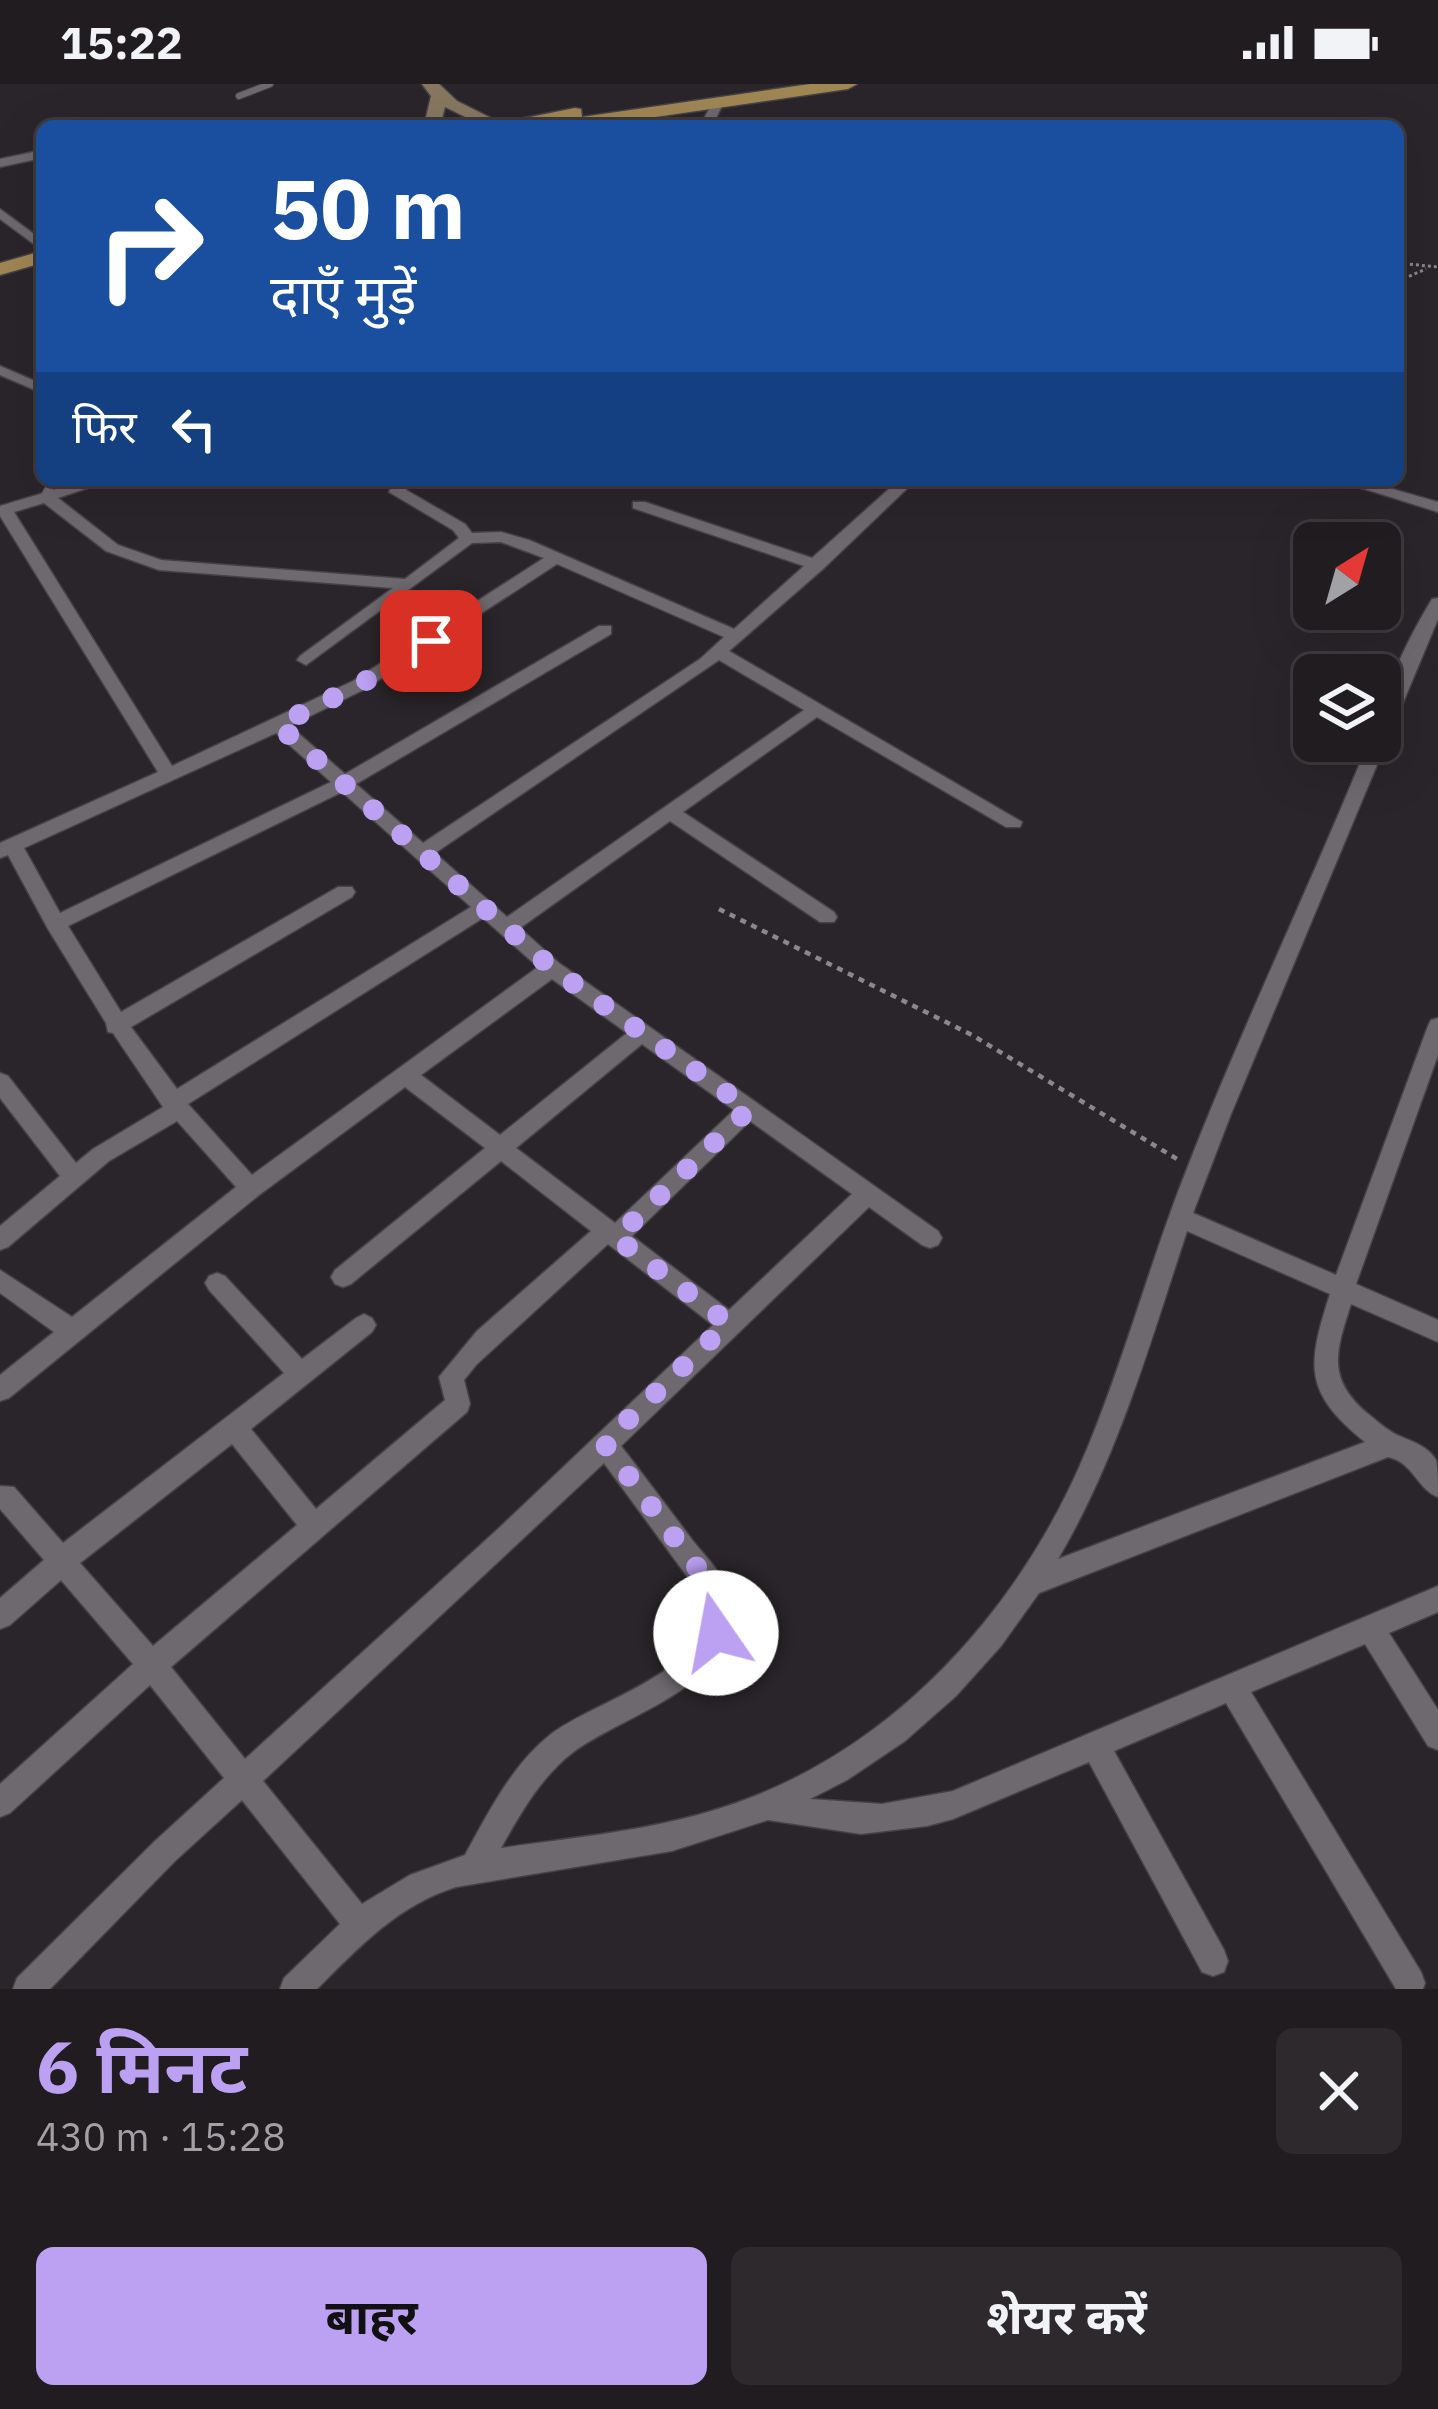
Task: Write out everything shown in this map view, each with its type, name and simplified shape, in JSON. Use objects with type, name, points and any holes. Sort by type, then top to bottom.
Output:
[{"type":"main road","points":[[534,120],[759,84]]},
{"type":"main road","points":[[592,120],[848,84]]},
{"type":"main road","points":[[0,258],[36,248]]},
{"type":"main road","points":[[0,269],[36,259]]},
{"type":"street","points":[[432,120],[435,90],[486,120]]},
{"type":"street","points":[[709,120],[719,100]]},
{"type":"street","points":[[0,163],[36,154]]},
{"type":"street","points":[[0,213],[36,241]]},
{"type":"street","points":[[0,370],[36,386]]},
{"type":"street","points":[[398,486],[401,496],[458,527],[466,538]]},
{"type":"street","points":[[421,854],[719,653],[902,486]]},
{"type":"street","points":[[1365,486],[1438,507]]},
{"type":"street","points":[[169,775],[2,510],[50,488],[112,548],[159,566],[409,584]]},
{"type":"street","points":[[639,505],[818,566]]},
{"type":"street","points":[[306,660],[466,538],[501,536],[738,637]]},
{"type":"street","points":[[251,1189],[174,1107],[116,1026],[6,848],[359,685],[556,556]]},
{"type":"street","points":[[1401,683],[1438,603]]},
{"type":"street","points":[[56,924],[341,785],[605,629]]},
{"type":"street","points":[[719,653],[1013,822]]},
{"type":"street","points":[[505,928],[817,709]]},
{"type":"street","points":[[278,725],[552,968],[930,1238]]},
{"type":"street","points":[[295,1989],[360,1925],[416,1886],[476,1864],[610,1849],[769,1806],[902,1729],[993,1640],[1031,1583],[1098,1453],[1197,1171],[1369,762]]},
{"type":"street","points":[[668,812],[827,917]]},
{"type":"street","points":[[116,1026],[345,892]]},
{"type":"street","points":[[0,1240],[73,1175],[483,909]]},
{"type":"street","points":[[0,1390],[251,1189],[552,968]]},
{"type":"street","points":[[1388,1445],[1342,1407],[1324,1373],[1327,1344],[1438,1026]]},
{"type":"street","points":[[343,1277],[642,1032]]},
{"type":"street","points":[[407,1076],[728,1323]]},
{"type":"street","points":[[0,1082],[73,1175]]},
{"type":"street","points":[[0,1803],[458,1403],[451,1377],[464,1357],[611,1234],[749,1109]]},
{"type":"street","points":[[28,1989],[241,1780],[868,1193]]},
{"type":"street","points":[[1181,1219],[1438,1331]]},
{"type":"street","points":[[0,1280],[71,1330]]},
{"type":"street","points":[[218,1283],[301,1375]]},
{"type":"street","points":[[0,1616],[63,1560],[364,1325]]},
{"type":"street","points":[[234,1427],[314,1526]]},
{"type":"street","points":[[476,1864],[540,1764],[562,1742],[697,1665],[716,1633],[719,1611],[713,1589],[604,1443]]},
{"type":"street","points":[[1031,1583],[1388,1445],[1402,1446],[1415,1455],[1438,1485]]},
{"type":"street","points":[[5,1496],[152,1666],[360,1925]]},
{"type":"street","points":[[769,1806],[834,1820],[876,1822],[953,1804],[1438,1599]]},
{"type":"street","points":[[1371,1629],[1438,1736]]},
{"type":"street","points":[[1234,1688],[1410,1983]]},
{"type":"street","points":[[1096,1745],[1213,1960]]},
{"type":"lane","points":[[239,96],[270,84]]},
{"type":"path","points":[[1404,264],[1434,267]]},
{"type":"path","points":[[1404,279],[1434,267]]},
{"type":"path","points":[[719,909],[971,1035],[1197,1171]]},
{"type":"route","points":[[431,641],[359,685],[278,725],[552,968],[749,1109],[616,1238],[728,1323],[604,1443],[713,1589],[719,1611],[716,1633]]}]
